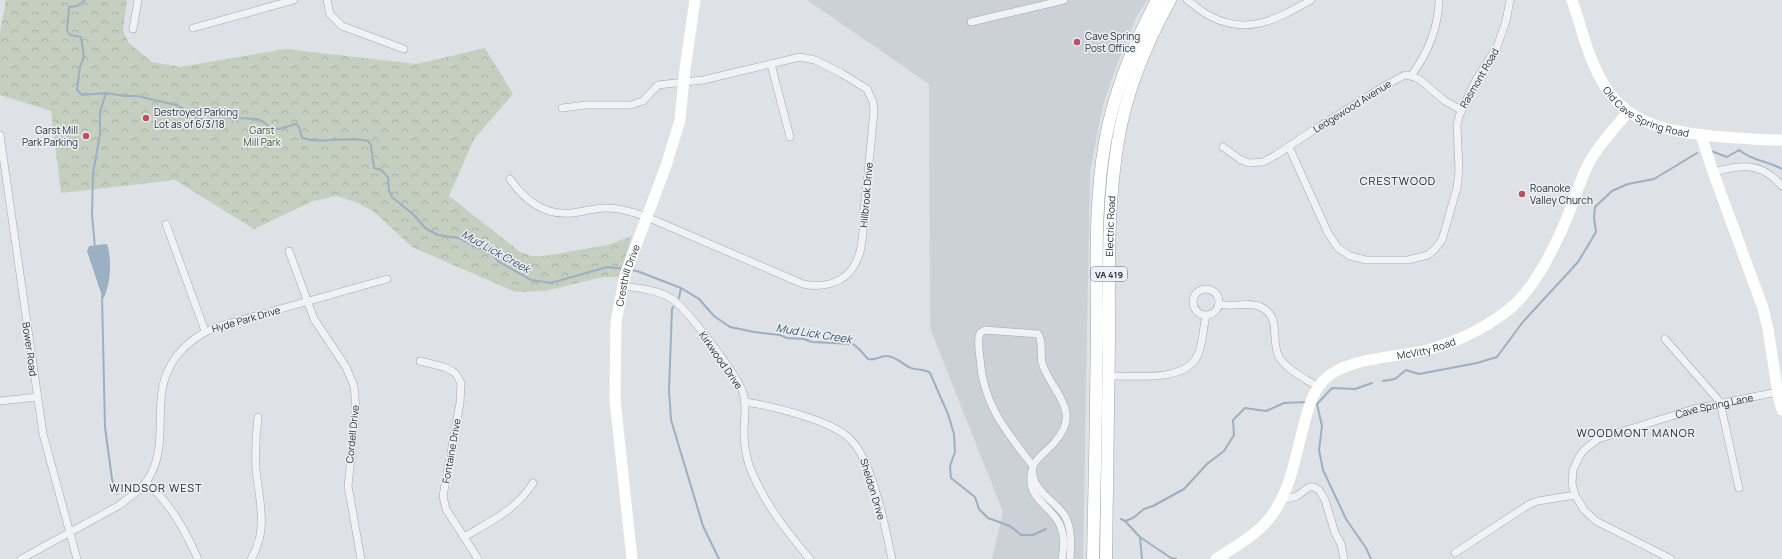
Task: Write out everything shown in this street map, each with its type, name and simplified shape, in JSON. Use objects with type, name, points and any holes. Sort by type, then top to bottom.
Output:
[{"type":"main road","name":"Electric Road","points":[[1093,559],[1098,248],[1102,166],[1110,120],[1118,90],[1134,46],[1157,0]]},
{"type":"main road","name":"Electric Road","points":[[1106,559],[1112,190],[1118,140],[1129,95],[1137,71],[1170,0]]},
{"type":"street","points":[[133,30],[138,0]]},
{"type":"street","points":[[193,28],[294,0]]},
{"type":"street","points":[[327,0],[330,14],[342,26],[404,49]]},
{"type":"street","name":"Cresthill Drive","points":[[632,559],[615,400],[616,322],[627,270],[648,217],[677,131],[681,112],[696,0]]},
{"type":"street","points":[[971,22],[1064,0]]},
{"type":"street","points":[[1187,0],[1210,16],[1221,21],[1244,26],[1263,23],[1311,0]]},
{"type":"street","name":"Rasmont Road","points":[[1289,147],[1328,233],[1338,248],[1350,256],[1366,260],[1394,260],[1428,255],[1439,245],[1453,206],[1459,170],[1457,125],[1461,110],[1497,47],[1506,22],[1510,0]]},
{"type":"street","name":"Old Cave Spring Road","points":[[1572,0],[1599,75],[1612,96],[1628,112],[1664,129],[1680,133],[1735,138],[1782,140]]},
{"type":"street","points":[[1439,1],[1432,42],[1422,61],[1411,76],[1419,79],[1445,101],[1461,110]]},
{"type":"street","name":"Hillbrook Drive","points":[[510,179],[530,202],[549,211],[570,214],[607,208],[632,212],[648,217],[803,284],[819,286],[837,282],[849,274],[854,268],[860,251],[862,239],[874,111],[867,89],[841,73],[815,60],[800,57],[704,80],[658,85],[642,101],[631,105],[586,105],[562,108]]},
{"type":"street","points":[[771,64],[790,137]]},
{"type":"street","name":"Ledgewood Avenue","points":[[1223,147],[1241,160],[1256,163],[1263,162],[1289,147],[1391,81],[1405,75],[1411,76]]},
{"type":"street","name":"McVitty Road","points":[[1216,559],[1257,531],[1273,514],[1282,500],[1291,475],[1310,402],[1318,387],[1331,375],[1350,365],[1416,353],[1452,342],[1482,327],[1514,305],[1530,286],[1547,257],[1562,228],[1590,161],[1628,112]]},
{"type":"street","points":[[1701,134],[1711,168],[1763,308],[1769,336],[1777,392],[1782,410]]},
{"type":"street","name":"Bower Road","points":[[0,135],[36,396],[48,456],[77,559]]},
{"type":"street","points":[[1711,168],[1752,166],[1764,170],[1782,186]]},
{"type":"street","points":[[166,224],[205,332]]},
{"type":"street","name":"Cordell Drive","points":[[289,251],[314,320],[346,367],[354,386],[356,409],[348,486],[361,559]]},
{"type":"street","name":"Hyde Park Drive","points":[[21,559],[118,506],[146,482],[155,465],[158,454],[160,399],[166,375],[178,352],[193,338],[216,327],[387,279]]},
{"type":"street","name":"Kirkwood Drive","points":[[623,286],[664,295],[678,303],[689,315],[735,377],[743,393],[745,402],[744,432],[746,451],[753,475],[776,516],[810,559]]},
{"type":"street","points":[[1204,289],[1213,292],[1217,296],[1218,304],[1215,312],[1206,316],[1201,315],[1194,308],[1192,301],[1196,293],[1204,289]]},
{"type":"street","points":[[1218,304],[1255,305],[1266,310],[1273,318],[1275,324],[1275,345],[1283,362],[1318,387]]},
{"type":"street","points":[[1108,376],[1166,375],[1174,374],[1187,368],[1199,352],[1206,316]]},
{"type":"street","points":[[1062,559],[1065,544],[1060,524],[1040,502],[1031,488],[1029,480],[1033,466],[1036,460],[1063,432],[1066,415],[1063,400],[1043,366],[1041,339],[1038,334],[985,330],[980,333],[979,345],[981,375],[986,392],[992,408],[1007,432],[1033,466],[1032,472],[1040,490],[1047,500],[1059,510],[1068,524],[1070,537],[1070,559]]},
{"type":"street","points":[[1665,339],[1720,402],[1739,488]]},
{"type":"street","name":"Fontaine Drive","points":[[420,361],[444,367],[452,371],[459,378],[461,383],[460,403],[443,496],[446,509],[478,559]]},
{"type":"street","name":"Cave Spring Lane","points":[[1671,559],[1596,521],[1584,510],[1575,495],[1572,477],[1575,464],[1584,450],[1598,439],[1658,419],[1720,402],[1777,392]]},
{"type":"street","points":[[0,402],[36,396]]},
{"type":"street","name":"Sheldon Drive","points":[[745,402],[761,404],[831,426],[851,440],[864,456],[892,559]]},
{"type":"street","points":[[251,559],[258,544],[263,519],[255,453],[258,417]]},
{"type":"street","points":[[146,482],[178,520],[198,559]]},
{"type":"street","points":[[464,536],[515,505],[533,483]]},
{"type":"street","points":[[1282,500],[1297,496],[1309,487],[1314,487],[1319,490],[1326,500],[1335,533],[1341,544],[1344,559]]},
{"type":"street","points":[[1455,553],[1528,505],[1575,495]]},
{"type":"shaded area","points":[[807,0],[1147,0],[1137,16],[1117,64],[1103,105],[1090,171],[1083,559],[992,559],[1003,512],[930,328],[929,84]]},
{"type":"green space","name":"Garst Mill Park","points":[[6,0],[127,0],[123,30],[128,42],[152,62],[180,67],[285,49],[417,64],[485,48],[513,94],[474,139],[449,196],[520,252],[532,256],[544,256],[608,245],[632,236],[619,277],[603,277],[545,291],[516,292],[412,247],[374,212],[358,203],[337,196],[313,201],[254,229],[175,180],[61,193],[51,111],[0,95],[0,32]]},
{"type":"water","points":[[107,244],[110,257],[110,272],[108,287],[103,299],[87,251],[89,246]]},
{"type":"waterway","name":"Mud Lick Creek","points":[[85,0],[77,6],[69,7],[67,31],[70,35],[81,37],[84,57],[80,67],[77,90],[82,95],[106,93],[137,96],[176,105],[190,112],[197,118],[205,120],[217,117],[257,119],[265,123],[270,128],[279,129],[296,124],[299,127],[302,138],[310,140],[360,139],[368,141],[371,145],[374,168],[381,170],[388,177],[389,190],[392,197],[415,216],[425,228],[438,235],[459,238],[494,256],[499,262],[531,280],[551,283],[607,267],[624,269]]},
{"type":"waterway","points":[[95,248],[92,214],[93,174],[100,134],[100,112],[106,93]]},
{"type":"waterway","points":[[1711,151],[1727,157],[1739,150],[1750,157],[1782,169]]},
{"type":"waterway","points":[[1383,381],[1395,379],[1406,370],[1419,374],[1477,363],[1497,357],[1522,323],[1578,262],[1596,232],[1594,217],[1595,207],[1612,191],[1628,184],[1654,179],[1697,153]]},
{"type":"waterway","name":"Mud Lick Creek","points":[[630,270],[637,271],[681,288],[699,299],[714,316],[730,327],[780,335],[787,338],[804,339],[812,342],[853,344],[868,359],[889,356],[895,358],[906,366],[930,373],[948,414],[954,434],[955,452],[950,466],[951,478],[975,497],[979,509],[988,518],[1010,526],[1021,535],[1033,535],[1046,529]]},
{"type":"waterway","points":[[679,298],[681,288]]},
{"type":"waterway","points":[[102,296],[105,427],[112,479],[117,494]]},
{"type":"waterway","points":[[673,307],[669,390],[671,420],[703,526],[719,559]]},
{"type":"waterway","points":[[1317,404],[1332,388],[1355,389],[1372,383]]},
{"type":"waterway","name":"Mud Lick Creek","points":[[1121,519],[1125,521],[1133,518],[1144,509],[1153,506],[1184,489],[1207,464],[1224,451],[1234,435],[1233,420],[1245,408],[1266,411],[1284,403],[1306,402]]},
{"type":"waterway","name":"Mud Lick Creek","points":[[1317,404],[1322,426],[1319,450],[1323,470],[1346,519],[1366,548],[1371,559]]},
{"type":"waterway","points":[[1125,521],[1140,537],[1171,558],[1176,559]]},
{"type":"waterway","points":[[1140,537],[1142,559]]},
{"type":"place","name":"Cave Spring Post Office","points":[[1077,42]]},
{"type":"place","name":"Destroyed Parking Lot as of 6/3/18","points":[[146,118]]},
{"type":"place","name":"Garst Mill Park Parking","points":[[86,136]]},
{"type":"place","name":"Roanoke Valley Church","points":[[1522,194]]},
{"type":"district","name":"CRESTWOOD","points":[[1398,180]]},
{"type":"district","name":"WOODMONT MANOR","points":[[1636,432]]},
{"type":"district","name":"WINDSOR WEST","points":[[156,487]]}]
